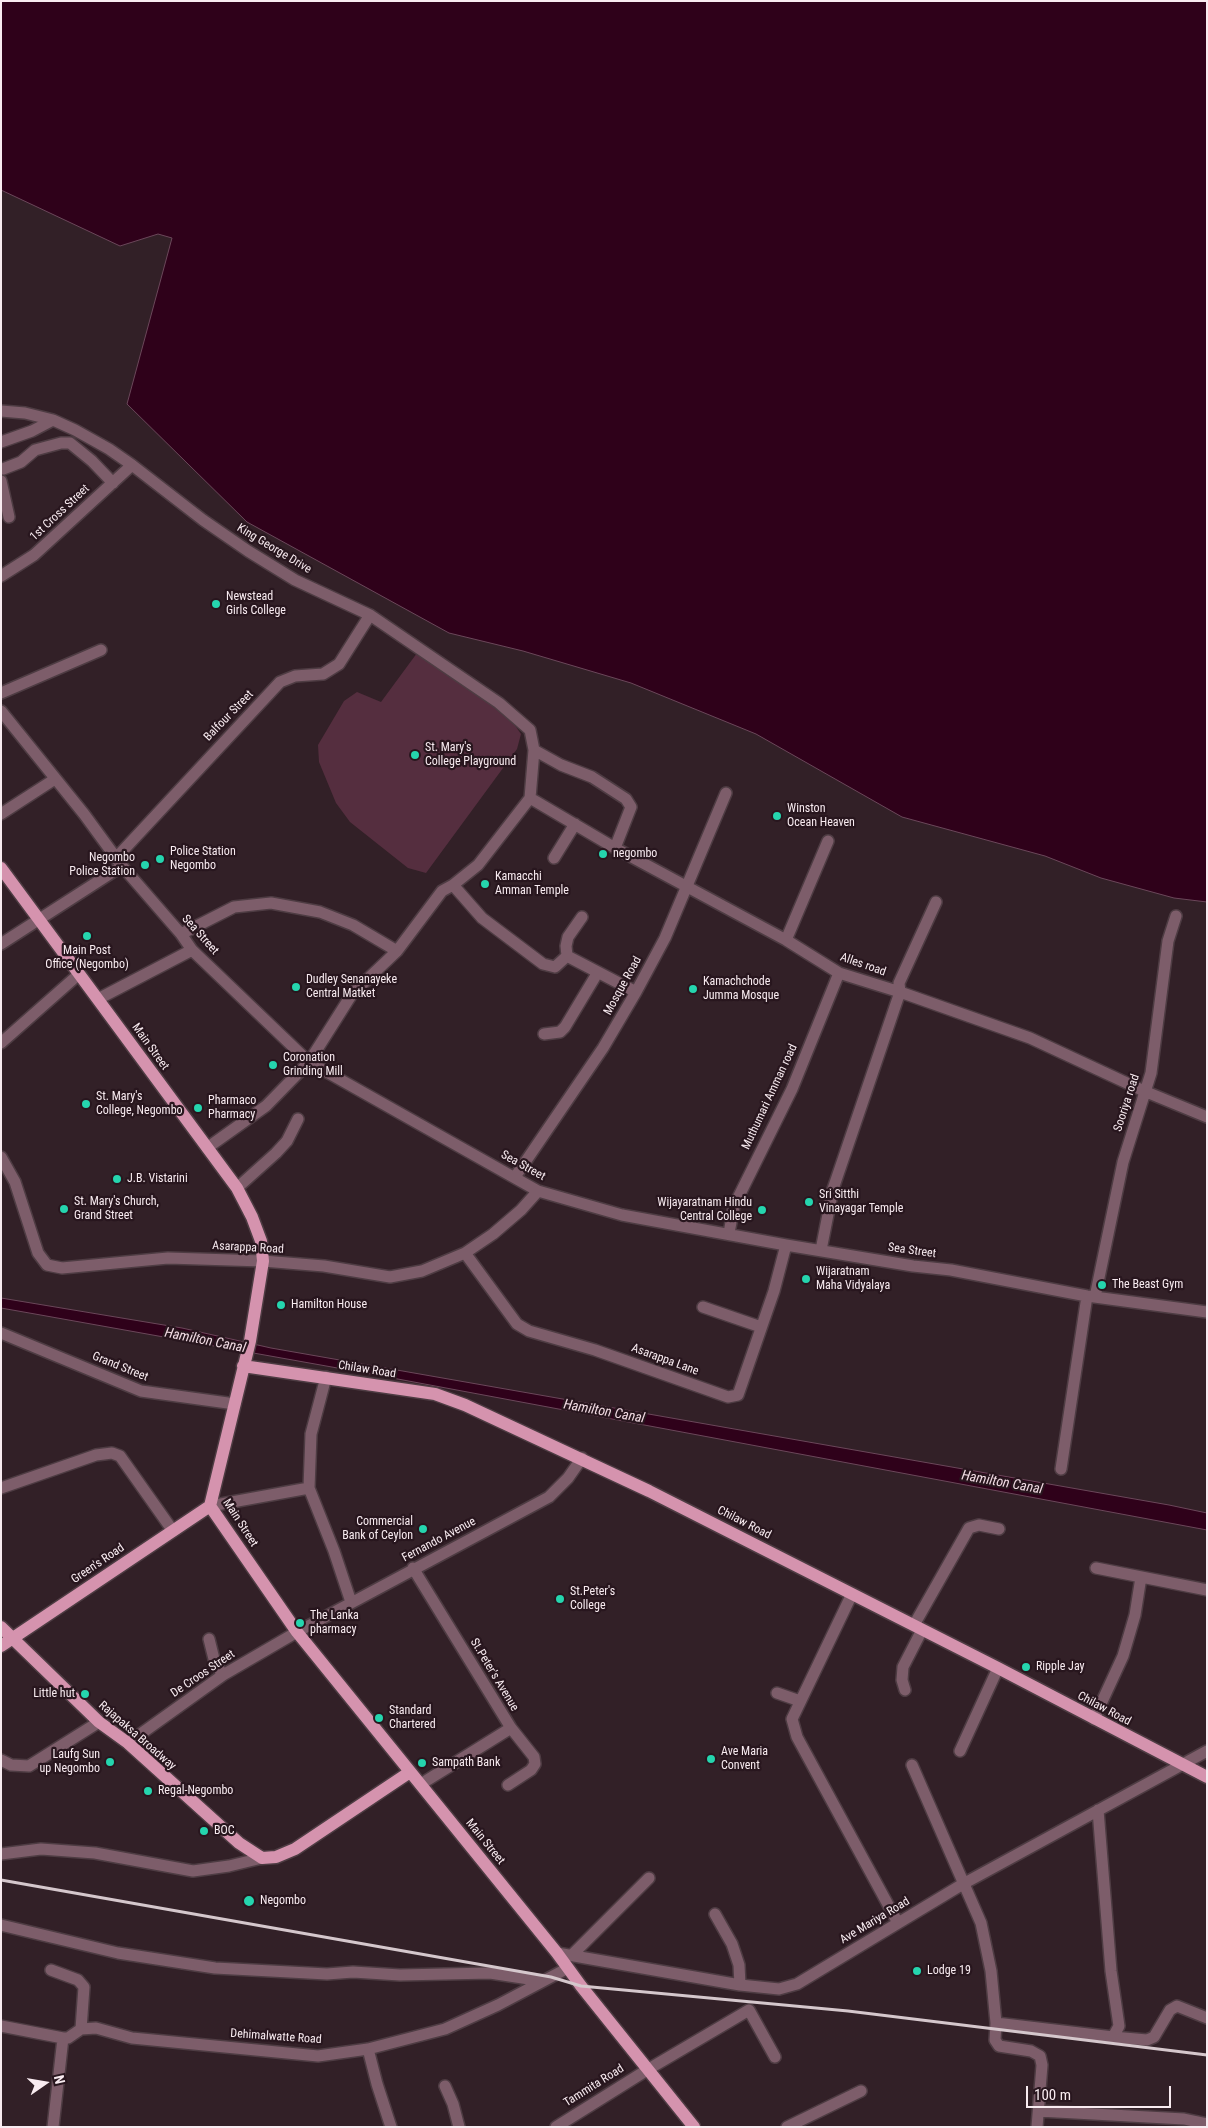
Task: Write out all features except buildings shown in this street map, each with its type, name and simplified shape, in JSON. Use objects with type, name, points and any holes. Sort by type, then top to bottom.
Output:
[{"type":"main road","name":"Main Street","points":[[1,868],[237,1188],[252,1216],[261,1241],[263,1261],[250,1341],[210,1506],[296,1632],[557,1953],[647,2070],[694,2127]]},
{"type":"main road","name":"Chilaw Road","points":[[243,1366],[435,1394],[465,1405],[582,1458],[918,1627],[1207,1777]]},
{"type":"main road","name":"Green's Road","points":[[7,1642],[210,1506]]},
{"type":"main road","name":"Rajapaksa Broadway","points":[[1,1627],[7,1642],[99,1722],[128,1743],[240,1843],[262,1858]]},
{"type":"main road","points":[[262,1858],[276,1857],[295,1849],[410,1772]]},
{"type":"street","name":"King George Drive","points":[[1,411],[25,413],[53,420],[109,449],[203,520],[248,551],[296,580],[370,615],[499,703],[530,730],[534,750]]},
{"type":"street","points":[[1,442],[32,431],[53,420]]},
{"type":"street","points":[[2,470],[22,462],[34,450],[61,443],[70,443],[92,461],[113,483]]},
{"type":"street","name":"1st Cross Street","points":[[1,576],[34,556],[132,465]]},
{"type":"street","points":[[1,481],[9,518]]},
{"type":"street","name":"Balfour Street","points":[[1,944],[39,920],[119,862],[280,682],[295,676],[323,674],[339,664],[370,615]]},
{"type":"street","points":[[1,693],[100,650]]},
{"type":"street","name":"Sea Street","points":[[1,711],[119,862],[192,950],[308,1062],[538,1191],[622,1215],[729,1233],[786,1245],[913,1266],[951,1270],[1091,1296],[1207,1312]]},
{"type":"street","points":[[207,1148],[266,1106],[308,1062],[352,994],[397,951],[442,891],[453,886],[478,865],[530,798],[534,750],[561,765],[592,777],[626,799],[631,808],[615,848]]},
{"type":"street","points":[[1,814],[55,779]]},
{"type":"street","name":"Mosque Road","points":[[515,1177],[603,1048],[636,992],[664,938],[726,793]]},
{"type":"street","name":"Alles road","points":[[530,798],[615,848],[786,940],[839,973],[900,992],[1030,1038],[1144,1091],[1207,1117]]},
{"type":"street","points":[[554,858],[574,824]]},
{"type":"street","points":[[786,940],[828,841]]},
{"type":"street","points":[[453,886],[482,918],[543,964],[555,967],[567,956]]},
{"type":"street","points":[[821,1250],[833,1189],[900,992],[899,983],[936,902]]},
{"type":"street","points":[[180,934],[234,908],[271,903],[320,912],[354,925],[397,951]]},
{"type":"street","name":"Sooriya road","points":[[1061,1469],[1091,1296],[1123,1162],[1151,1073],[1168,941],[1176,916]]},
{"type":"street","points":[[567,956],[566,946],[568,937],[582,917]]},
{"type":"street","points":[[98,999],[192,950]]},
{"type":"street","points":[[567,956],[636,992]]},
{"type":"street","points":[[544,1034],[560,1032],[565,1027],[598,972]]},
{"type":"street","name":"Muthumari Amman road","points":[[729,1233],[734,1206],[792,1089],[839,973]]},
{"type":"street","points":[[1,1042],[79,974]]},
{"type":"street","points":[[237,1188],[276,1153],[287,1140],[298,1119]]},
{"type":"street","name":"Asarappa Road","points":[[1,1157],[15,1182],[38,1253],[47,1265],[62,1268],[168,1258],[263,1261],[324,1266],[390,1277],[422,1271],[465,1253],[494,1234],[521,1210],[538,1191]]},
{"type":"street","name":"Asarappa Lane","points":[[465,1253],[517,1324],[529,1331],[595,1350],[728,1397],[738,1395],[786,1245]]},
{"type":"street","points":[[703,1307],[761,1327]]},
{"type":"street","name":"Grand Street","points":[[1,1333],[141,1391],[235,1404]]},
{"type":"street","points":[[326,1377],[312,1434],[309,1488],[334,1551],[351,1602]]},
{"type":"street","points":[[1,1488],[96,1455],[112,1453],[120,1456],[173,1531]]},
{"type":"street","name":"Fernando Avenue","points":[[296,1632],[549,1497],[568,1478],[582,1458]]},
{"type":"street","points":[[210,1506],[309,1488]]},
{"type":"street","points":[[905,1690],[902,1680],[903,1667],[918,1627],[969,1528],[979,1525],[999,1529]]},
{"type":"street","name":"St.Peter's Avenue","points":[[413,1568],[511,1728],[534,1757],[535,1764],[532,1770],[508,1785]]},
{"type":"street","points":[[1096,1568],[1207,1590]]},
{"type":"street","points":[[1094,1719],[1123,1656],[1135,1614],[1141,1577]]},
{"type":"street","points":[[852,1594],[792,1719],[797,1737],[898,1922]]},
{"type":"street","name":"De Croos Street","points":[[128,1743],[223,1675],[296,1632]]},
{"type":"street","points":[[209,1639],[216,1663],[223,1675]]},
{"type":"street","points":[[960,1751],[998,1668]]},
{"type":"street","points":[[778,1693],[800,1701]]},
{"type":"street","points":[[1,1760],[11,1765],[29,1766],[99,1722]]},
{"type":"street","points":[[421,1784],[511,1728]]},
{"type":"street","name":"Ave Mariya Road","points":[[557,1953],[573,1954],[740,1985],[779,1990],[797,1984],[963,1884],[1207,1752]]},
{"type":"street","points":[[912,1765],[981,1923],[991,1971],[996,2022],[995,2040],[999,2046],[1031,2051],[1040,2056],[1042,2065],[1037,2127]]},
{"type":"street","points":[[1098,1810],[1111,1971],[1118,2026],[1113,2037]]},
{"type":"street","points":[[1,1854],[41,1849],[95,1853],[193,1871],[230,1866],[262,1858]]},
{"type":"street","points":[[573,1954],[649,1878]]},
{"type":"street","points":[[715,1914],[732,1944],[739,1965],[740,1985]]},
{"type":"street","points":[[1,1925],[118,1953],[215,1968],[327,1974],[352,1972],[400,1975],[490,1973],[542,1981]]},
{"type":"street","name":"Dehimalwatte Road","points":[[81,2029],[96,2028],[132,2038],[318,2056],[368,2049],[445,2028],[498,2005],[568,1968]]},
{"type":"street","points":[[1,2026],[63,2038],[68,2038],[81,2029],[84,1987],[78,1980],[51,1970]]},
{"type":"street","points":[[996,2022],[1147,2040],[1154,2037],[1170,2010],[1177,2006],[1207,2018]]},
{"type":"street","name":"Tammita Road","points":[[556,2127],[647,2070],[749,2010],[775,2057]]},
{"type":"street","points":[[53,2127],[63,2038]]},
{"type":"street","points":[[368,2049],[391,2127]]},
{"type":"street","points":[[445,2086],[454,2104],[459,2127]]},
{"type":"street","points":[[787,2127],[861,2091]]},
{"type":"street","points":[[1039,2111],[1184,2119],[1207,2124]]},
{"type":"shaded area","name":"St. Mary's College Playground","points":[[420,649],[499,703],[521,734],[517,749],[426,873],[408,868],[350,822],[336,803],[319,762],[318,745],[344,701],[357,692],[381,702]]},
{"type":"water","points":[[1,1],[1207,1],[1207,902],[1174,898],[1101,878],[1045,856],[902,817],[756,734],[631,683],[523,651],[449,633],[247,522],[127,404],[172,238],[158,234],[120,246],[1,190]]},
{"type":"water","name":"Hamilton Canal","points":[[1,1298],[182,1328],[271,1348],[1169,1505],[1207,1513],[1207,1530],[371,1374],[1,1308]]},
{"type":"railway","points":[[1,1880],[551,1977],[581,1986],[848,2011],[1207,2055]]},
{"type":"place","name":"Newstead Girls College","points":[[216,604]]},
{"type":"place","name":"St. Mary's College Playground","points":[[415,755]]},
{"type":"place","name":"Winston Ocean Heaven","points":[[777,816]]},
{"type":"place","name":"negombo","points":[[603,854]]},
{"type":"place","name":"Police Station Negombo","points":[[160,859]]},
{"type":"place","name":"Negombo Police Station","points":[[145,865]]},
{"type":"place","name":"Kamacchi Amman Temple","points":[[485,884]]},
{"type":"place","name":"Main Post Office (Negombo)","points":[[87,936]]},
{"type":"place","name":"Dudley Senanayeke Central Matket","points":[[296,987]]},
{"type":"place","name":"Kamachchode Jumma Mosque","points":[[693,989]]},
{"type":"place","name":"Coronation Grinding Mill","points":[[273,1065]]},
{"type":"place","name":"St. Mary's College, Negombo","points":[[86,1104]]},
{"type":"place","name":"Pharmaco Pharmacy","points":[[198,1108]]},
{"type":"place","name":"J.B. Vistarini","points":[[117,1179]]},
{"type":"place","name":"Sri Sitthi Vinayagar Temple","points":[[809,1202]]},
{"type":"place","name":"St. Mary's Church, Grand Street","points":[[64,1209]]},
{"type":"place","name":"Wijayaratnam Hindu Central College","points":[[762,1210]]},
{"type":"place","name":"Wijaratnam Maha Vidyalaya","points":[[806,1279]]},
{"type":"place","name":"The Beast Gym","points":[[1102,1285]]},
{"type":"place","name":"Hamilton House","points":[[281,1305]]},
{"type":"place","name":"Commercial Bank of Ceylon","points":[[423,1529]]},
{"type":"place","name":"St.Peter's College","points":[[560,1599]]},
{"type":"place","name":"The Lanka pharmacy","points":[[300,1623]]},
{"type":"place","name":"Ripple Jay","points":[[1026,1667]]},
{"type":"place","name":"Little hut","points":[[85,1694]]},
{"type":"place","name":"Standard Chartered","points":[[379,1718]]},
{"type":"place","name":"Ave Maria Convent","points":[[711,1759]]},
{"type":"place","name":"Laufg Sun up Negombo","points":[[110,1762]]},
{"type":"place","name":"Sampath Bank","points":[[422,1763]]},
{"type":"place","name":"Regal-Negombo","points":[[148,1791]]},
{"type":"place","name":"BOC","points":[[204,1831]]},
{"type":"place","name":"Negombo","points":[[249,1901]]},
{"type":"place","name":"Lodge 19","points":[[917,1971]]}]
